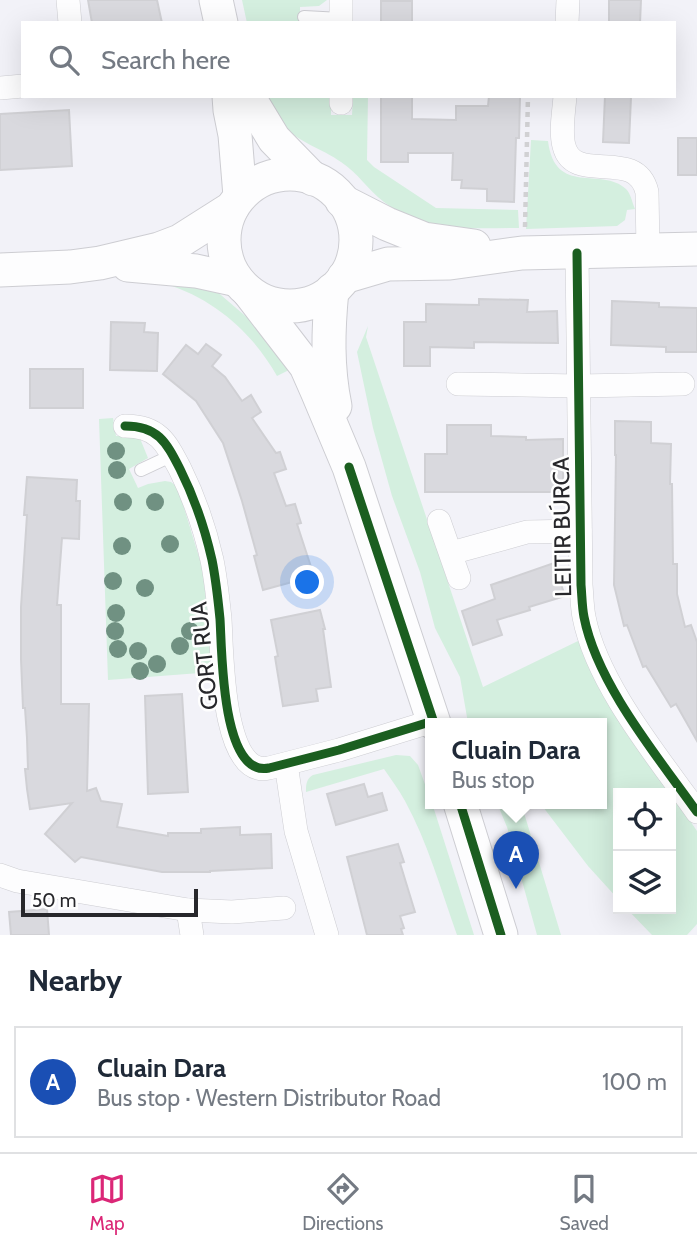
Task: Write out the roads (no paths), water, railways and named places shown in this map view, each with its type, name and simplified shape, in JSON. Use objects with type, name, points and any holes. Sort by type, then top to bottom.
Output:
[{"type":"street","points":[[68,0],[70,21]]},
{"type":"street","points":[[216,0],[220,21]]},
{"type":"street","points":[[567,21],[568,0]]},
{"type":"street","points":[[0,88],[21,86]]},
{"type":"street","points":[[229,98],[236,135],[236,202],[224,231],[224,246],[230,268],[306,366],[349,467],[432,718]]},
{"type":"street","points":[[249,98],[274,139],[313,178],[331,189],[342,201],[350,215],[355,233],[353,256],[338,284],[328,328],[332,390],[349,467]]},
{"type":"street","points":[[565,98],[564,145],[570,156],[585,165],[624,167],[641,178],[645,184],[648,250]]},
{"type":"street","points":[[0,270],[100,263],[159,248],[180,241],[236,202],[259,182],[276,176],[298,175],[313,178]]},
{"type":"street","points":[[342,201],[424,239],[523,242],[577,253],[697,249]]},
{"type":"street","points":[[100,263],[173,269],[242,286],[258,298],[275,305],[290,306],[321,299],[338,284],[388,264],[450,263],[523,242]]},
{"type":"street","name":"LEITIR BÚRCA","points":[[577,253],[580,531],[583,606],[587,627],[604,673],[649,745],[697,811]]},
{"type":"street","points":[[458,384],[683,384]]},
{"type":"street","name":"GORT RUA","points":[[125,426],[138,426],[155,432],[173,455],[195,506],[211,559],[220,617],[226,699],[233,736],[247,762],[261,770],[425,724]]},
{"type":"street","points":[[439,521],[459,578]]},
{"type":"street","name":"LEITIR BÚRCA","points":[[450,553],[527,532],[580,531]]},
{"type":"street","points":[[286,764],[296,831],[327,935]]},
{"type":"street","points":[[462,809],[501,935]]},
{"type":"street","points":[[0,874],[17,881],[188,910],[232,912],[284,908]]},
{"type":"street","points":[[188,910],[192,935]]},
{"type":"lane","points":[[304,18],[341,14]]},
{"type":"lane","points":[[141,470],[173,455]]},
{"type":"place","name":"Cluain Dara","points":[[516,889]]}]
